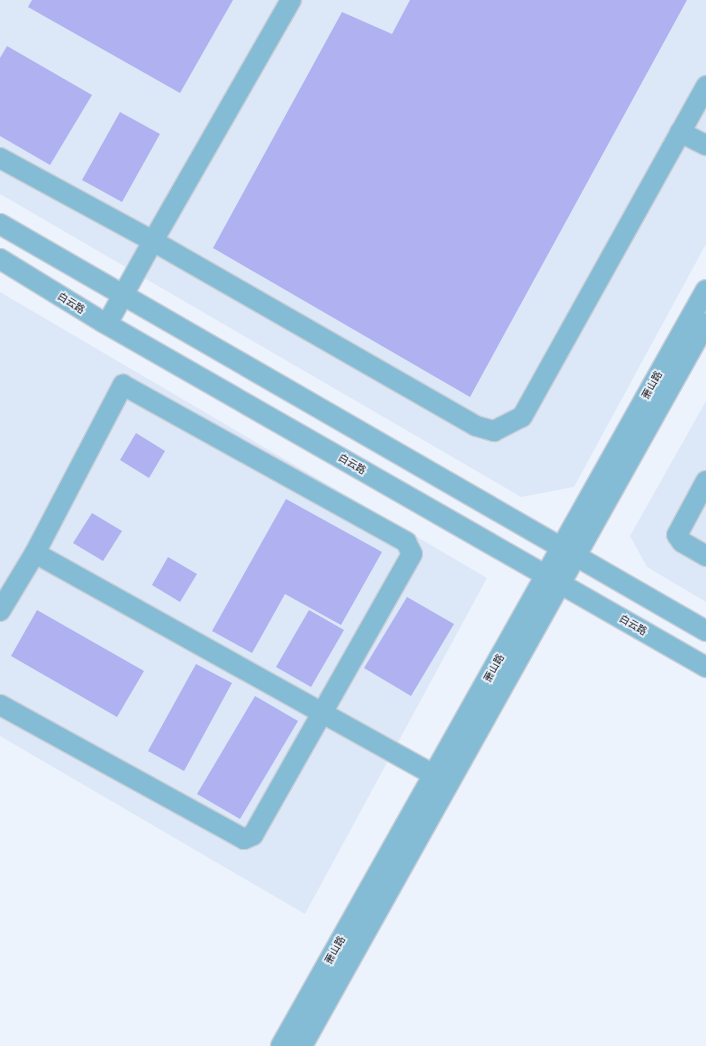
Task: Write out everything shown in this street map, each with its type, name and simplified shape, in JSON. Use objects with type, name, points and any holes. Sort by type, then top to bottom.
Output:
[{"type":"street","points":[[107,324],[291,0]]},
{"type":"street","points":[[0,158],[153,241],[476,426],[494,430],[522,417],[706,86]]},
{"type":"street","points":[[680,132],[706,145]]},
{"type":"street","points":[[0,224],[706,631]]},
{"type":"street","name":"白云路","points":[[0,259],[107,324],[706,667]]},
{"type":"street","name":"萧山路","points":[[569,551],[706,290]]},
{"type":"street","name":"萧山路","points":[[281,1046],[441,779],[569,551],[706,323]]},
{"type":"street","points":[[0,611],[35,553],[123,385],[406,542],[412,554],[253,835],[244,839],[0,705]]},
{"type":"street","points":[[704,485],[706,512]]},
{"type":"street","points":[[704,485],[677,535],[682,542],[706,556]]},
{"type":"street","points":[[35,553],[441,779]]},
{"type":"street","name":"萧山路","points":[[302,1046],[441,779]]},
{"type":"shaded area","points":[[0,0],[706,0],[706,244],[574,487],[521,497],[0,194]]},
{"type":"shaded area","points":[[0,292],[487,578],[305,914],[0,736]]},
{"type":"shaded area","points":[[706,401],[706,602],[647,567],[630,536]]},
{"type":"building","points":[[32,0],[233,0],[180,93],[28,7]]},
{"type":"building","points":[[410,0],[687,0],[470,397],[213,248],[342,12],[392,34]]},
{"type":"building","points":[[7,46],[92,95],[50,165],[0,136],[0,58]]},
{"type":"building","points":[[120,112],[160,134],[122,202],[82,180]]},
{"type":"building","points":[[136,433],[165,451],[149,478],[120,460]]},
{"type":"building","points":[[286,499],[382,552],[341,625],[285,594],[252,653],[212,631]]},
{"type":"building","points":[[92,513],[122,531],[103,561],[73,543]]},
{"type":"building","points":[[168,557],[197,574],[180,602],[152,585]]},
{"type":"building","points":[[407,597],[454,624],[411,696],[364,668]]},
{"type":"building","points":[[37,610],[144,671],[117,717],[11,656]]},
{"type":"building","points":[[309,610],[344,630],[311,687],[276,667]]},
{"type":"building","points":[[196,664],[232,683],[184,771],[148,751]]},
{"type":"building","points":[[255,696],[298,721],[240,819],[197,794]]}]
